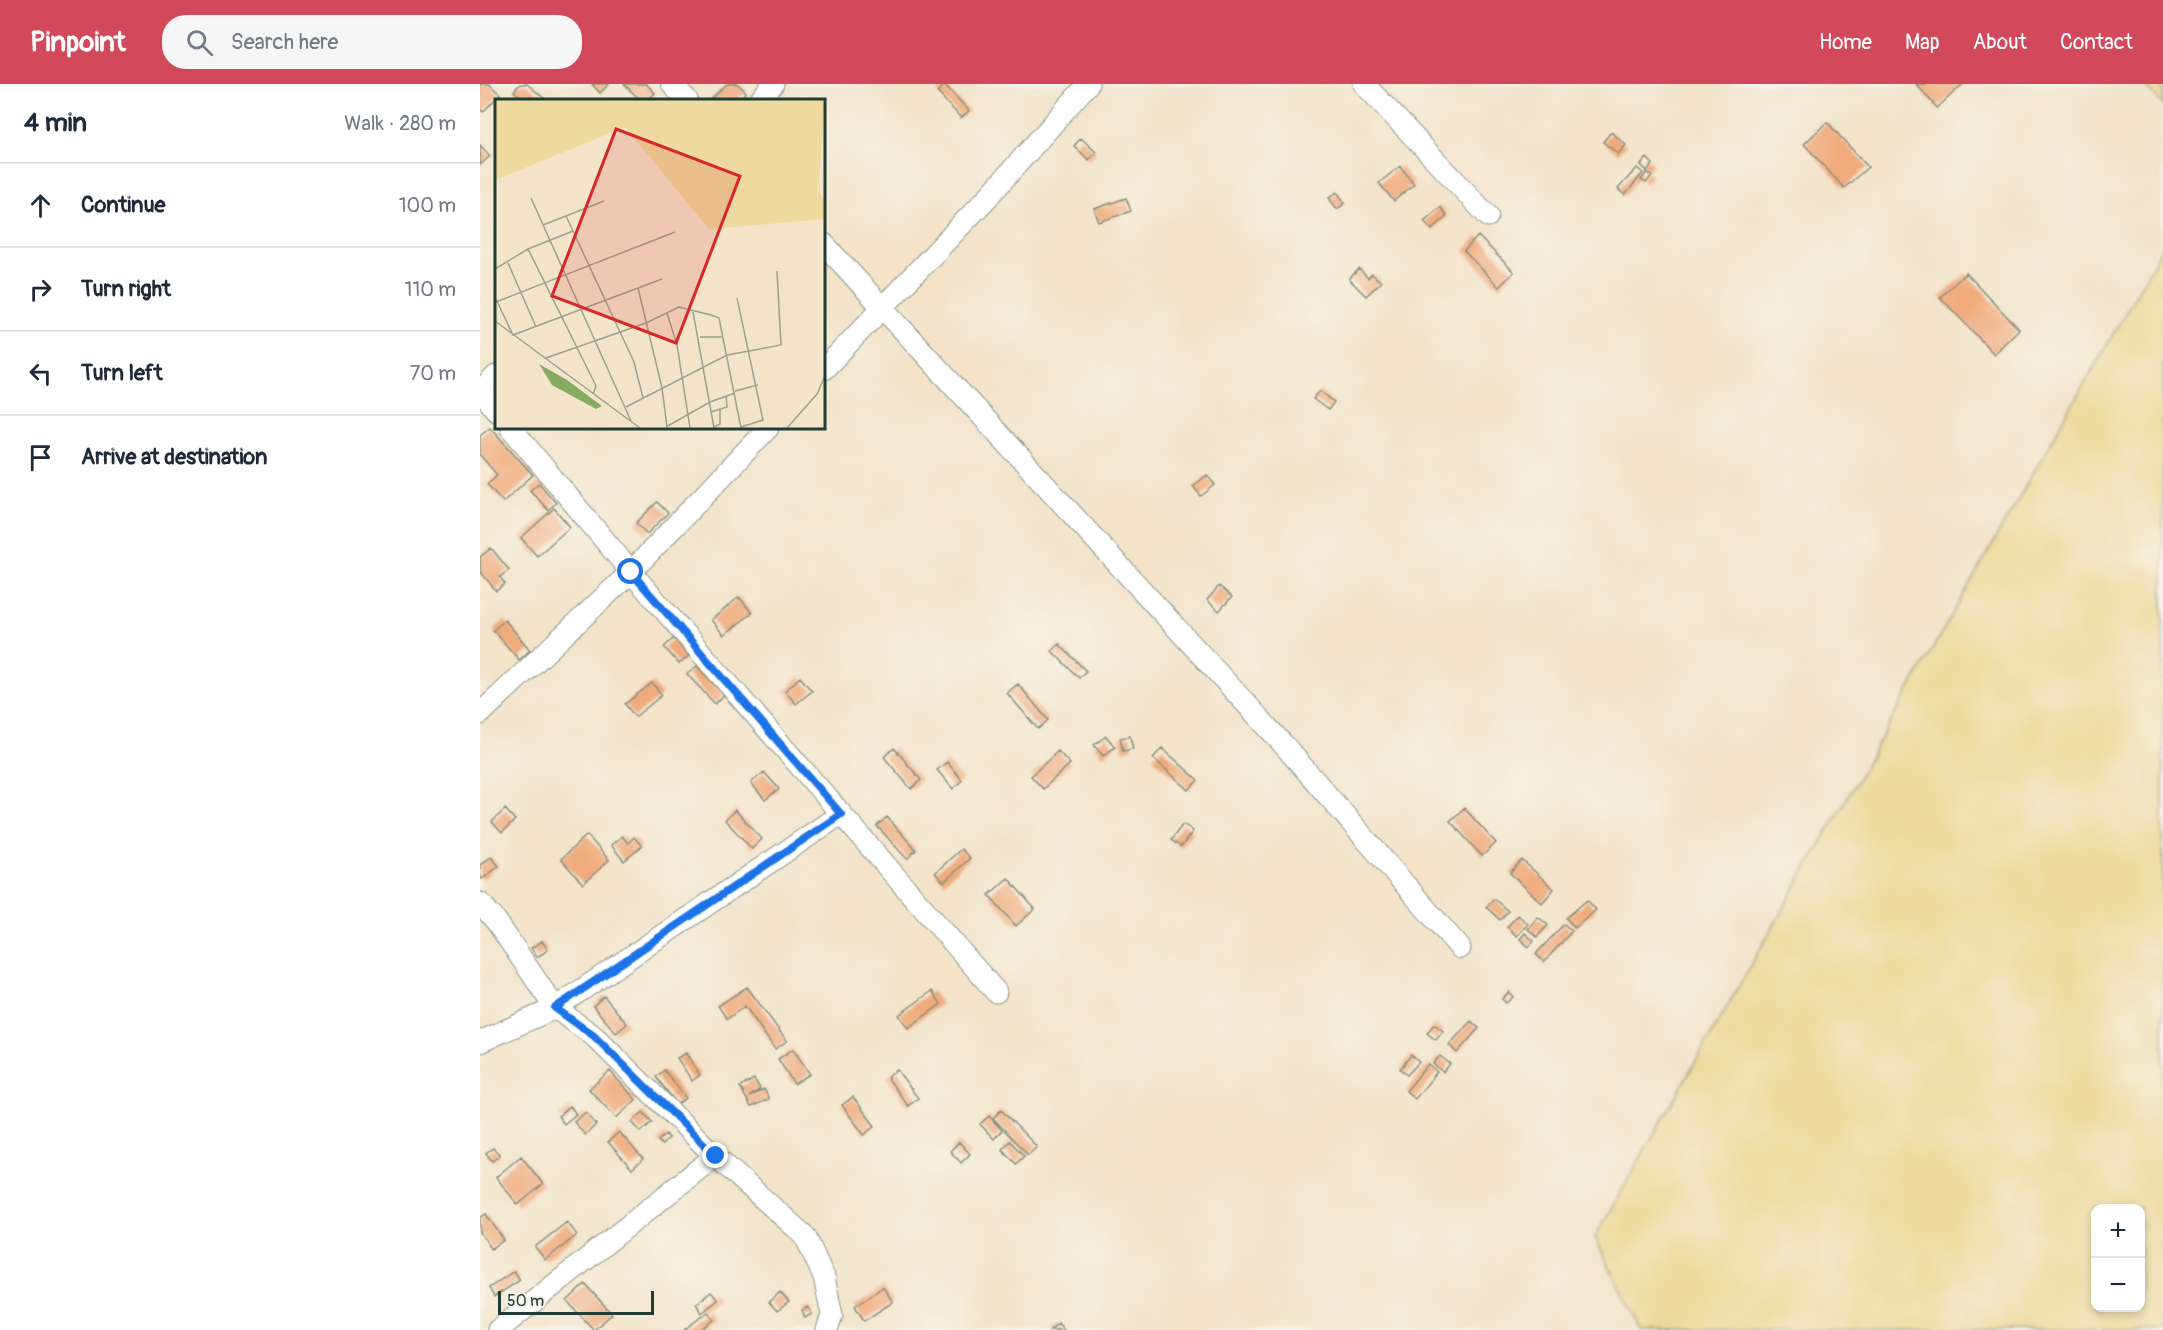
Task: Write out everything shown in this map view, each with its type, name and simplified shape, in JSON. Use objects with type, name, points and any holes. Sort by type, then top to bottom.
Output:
[{"type":"street","points":[[672,84],[686,99]]},
{"type":"street","points":[[761,99],[773,84]]},
{"type":"street","points":[[825,368],[988,196],[1088,84]]},
{"type":"street","points":[[1364,84],[1488,216]]},
{"type":"street","points":[[825,245],[1283,744],[1460,948]]},
{"type":"street","points":[[495,377],[480,391],[495,409]]},
{"type":"street","points":[[512,429],[631,572],[996,992]]},
{"type":"street","points":[[480,714],[631,572],[767,429]]},
{"type":"street","points":[[480,1042],[555,1008],[841,814]]},
{"type":"street","points":[[480,903],[496,921],[555,1008],[594,1036],[716,1156],[805,1236],[824,1277],[832,1315],[827,1330]]},
{"type":"street","points":[[498,1330],[716,1156]]},
{"type":"sand","points":[[2144,84],[2163,84],[2163,105]]},
{"type":"sand","points":[[2163,247],[2163,1330],[1641,1330],[1595,1237]]},
{"type":"building","points":[[480,84],[489,84],[500,94],[483,112],[480,109]]},
{"type":"building","points":[[520,84],[527,84],[545,99],[524,99],[514,91]]},
{"type":"building","points":[[592,84],[609,84],[600,93]]},
{"type":"building","points":[[624,84],[646,84],[655,93],[649,99],[639,99]]},
{"type":"building","points":[[727,84],[738,84],[746,92],[738,99],[711,99]]},
{"type":"building","points":[[1916,84],[1963,84],[1937,108]]},
{"type":"building","points":[[945,85],[969,111],[961,118],[937,92]]},
{"type":"building","points":[[1827,122],[1868,167],[1844,188],[1804,144]]},
{"type":"building","points":[[1611,132],[1626,145],[1618,154],[1603,142]]},
{"type":"building","points":[[1081,138],[1096,152],[1089,160],[1074,146]]},
{"type":"building","points":[[480,145],[490,156],[480,165]]},
{"type":"building","points":[[1647,158],[1653,164],[1647,171],[1641,165]]},
{"type":"building","points":[[1400,166],[1414,184],[1394,201],[1379,183]]},
{"type":"building","points":[[1637,168],[1643,173],[1625,195],[1618,189]]},
{"type":"building","points":[[1647,172],[1652,176],[1646,183],[1641,180]]},
{"type":"building","points":[[1337,192],[1345,203],[1337,209],[1329,198]]},
{"type":"building","points":[[1126,198],[1131,211],[1099,222],[1094,209]]},
{"type":"building","points":[[1440,207],[1447,216],[1432,230],[1424,221]]},
{"type":"building","points":[[1478,236],[1514,272],[1499,287],[1464,251]]},
{"type":"building","points":[[1359,269],[1368,278],[1372,274],[1381,282],[1366,296],[1349,279]]},
{"type":"building","points":[[1966,273],[2019,329],[1994,354],[1940,297]]},
{"type":"building","points":[[1320,391],[1334,402],[1328,410],[1313,399]]},
{"type":"building","points":[[490,427],[533,475],[503,502],[487,484],[497,475],[480,455],[480,435]]},
{"type":"building","points":[[1207,475],[1215,485],[1201,496],[1193,486]]},
{"type":"building","points":[[539,483],[556,503],[548,510],[530,490]]},
{"type":"building","points":[[657,502],[668,513],[647,534],[636,523]]},
{"type":"building","points":[[554,508],[570,527],[537,556],[521,538]]},
{"type":"building","points":[[491,548],[509,570],[500,577],[505,584],[496,591],[480,571],[480,557]]},
{"type":"building","points":[[1219,586],[1232,597],[1219,611],[1207,600]]},
{"type":"building","points":[[739,597],[752,613],[724,635],[711,620]]},
{"type":"building","points":[[505,620],[530,650],[519,660],[493,630]]},
{"type":"building","points":[[674,638],[689,656],[679,664],[664,647]]},
{"type":"building","points":[[1059,644],[1086,671],[1079,678],[1052,651]]},
{"type":"building","points":[[697,666],[724,695],[715,704],[687,674]]},
{"type":"building","points":[[800,677],[812,691],[796,704],[785,691]]},
{"type":"building","points":[[652,683],[662,695],[635,717],[625,704]]},
{"type":"building","points":[[1018,684],[1048,720],[1038,729],[1007,693]]},
{"type":"building","points":[[1106,736],[1115,747],[1103,756],[1094,745]]},
{"type":"building","points":[[1130,736],[1133,749],[1123,751],[1120,738]]},
{"type":"building","points":[[894,748],[921,780],[911,789],[884,757]]},
{"type":"building","points":[[1162,748],[1198,780],[1189,790],[1153,758]]},
{"type":"building","points":[[1058,751],[1070,764],[1043,789],[1031,776]]},
{"type":"building","points":[[947,762],[962,780],[953,789],[937,770]]},
{"type":"building","points":[[764,772],[779,789],[765,800],[751,783]]},
{"type":"building","points":[[1464,808],[1496,843],[1482,856],[1450,821]]},
{"type":"building","points":[[505,809],[515,820],[502,833],[492,822]]},
{"type":"building","points":[[735,810],[762,839],[752,849],[725,820]]},
{"type":"building","points":[[887,817],[916,850],[907,859],[877,826]]},
{"type":"building","points":[[1183,824],[1193,831],[1181,847],[1171,840]]},
{"type":"building","points":[[587,835],[609,860],[583,884],[561,859]]},
{"type":"building","points":[[622,836],[628,843],[634,837],[642,846],[624,861],[611,845]]},
{"type":"building","points":[[961,849],[970,858],[944,882],[935,873]]},
{"type":"building","points":[[491,857],[499,866],[482,879],[480,865]]},
{"type":"building","points":[[1522,860],[1554,889],[1542,903],[1510,873]]},
{"type":"building","points":[[1008,878],[1035,909],[1016,926],[989,895]]},
{"type":"building","points":[[1494,899],[1508,911],[1500,920],[1486,907]]},
{"type":"building","points":[[1587,900],[1596,910],[1575,928],[1566,918]]},
{"type":"building","points":[[1518,915],[1528,924],[1517,936],[1507,927]]},
{"type":"building","points":[[1538,917],[1548,925],[1537,937],[1528,929]]},
{"type":"building","points":[[1564,924],[1572,931],[1544,962],[1536,954]]},
{"type":"building","points":[[1525,933],[1534,941],[1529,947],[1520,939]]},
{"type":"building","points":[[542,941],[548,950],[537,957],[531,948]]},
{"type":"building","points":[[747,987],[787,1041],[775,1049],[745,1006],[727,1019],[718,1006]]},
{"type":"building","points":[[932,991],[941,1004],[908,1028],[899,1015]]},
{"type":"building","points":[[1509,992],[1513,997],[1506,1003],[1502,999]]},
{"type":"building","points":[[604,996],[627,1024],[616,1033],[593,1006]]},
{"type":"building","points":[[1471,1021],[1479,1028],[1457,1053],[1449,1045]]},
{"type":"building","points":[[1434,1024],[1443,1031],[1436,1040],[1427,1033]]},
{"type":"building","points":[[793,1049],[810,1074],[794,1084],[778,1059]]},
{"type":"building","points":[[686,1053],[700,1075],[692,1081],[677,1058]]},
{"type":"building","points":[[1411,1055],[1419,1062],[1407,1075],[1400,1069]]},
{"type":"building","points":[[1440,1056],[1450,1064],[1443,1072],[1433,1064]]},
{"type":"building","points":[[1428,1064],[1437,1072],[1415,1099],[1406,1091]]},
{"type":"building","points":[[664,1070],[686,1098],[677,1104],[656,1077]]},
{"type":"building","points":[[897,1070],[918,1098],[908,1106],[887,1077]]},
{"type":"building","points":[[610,1071],[636,1100],[616,1118],[589,1089]]},
{"type":"building","points":[[754,1079],[760,1089],[749,1097],[764,1089],[769,1099],[751,1107],[740,1087]]},
{"type":"building","points":[[853,1097],[875,1126],[864,1135],[842,1105]]},
{"type":"building","points":[[570,1106],[576,1114],[564,1124],[558,1116]]},
{"type":"building","points":[[1001,1110],[1037,1147],[1028,1155],[993,1118]]},
{"type":"building","points":[[586,1112],[596,1125],[585,1135],[574,1122]]},
{"type":"building","points":[[643,1112],[652,1122],[641,1132],[632,1122]]},
{"type":"building","points":[[989,1116],[1002,1130],[994,1139],[980,1124]]},
{"type":"building","points":[[619,1132],[643,1159],[632,1169],[608,1142]]},
{"type":"building","points":[[666,1134],[669,1138],[662,1145],[658,1141]]},
{"type":"building","points":[[1010,1141],[1024,1156],[1016,1164],[1002,1149]]},
{"type":"building","points":[[959,1142],[970,1154],[961,1163],[950,1151]]},
{"type":"building","points":[[493,1148],[500,1155],[492,1161],[486,1153]]},
{"type":"building","points":[[521,1156],[543,1184],[518,1205],[496,1177]]},
{"type":"building","points":[[486,1214],[504,1240],[491,1249],[480,1232],[480,1218]]},
{"type":"building","points":[[567,1222],[577,1235],[545,1260],[535,1247]]},
{"type":"building","points":[[514,1271],[520,1280],[494,1297],[489,1288]]},
{"type":"building","points":[[585,1284],[612,1314],[594,1330],[567,1301]]},
{"type":"building","points":[[883,1287],[893,1302],[864,1321],[855,1306]]},
{"type":"building","points":[[711,1292],[718,1300],[702,1313],[696,1304]]},
{"type":"building","points":[[780,1292],[789,1302],[777,1311],[769,1302]]},
{"type":"building","points":[[808,1307],[812,1314],[805,1318],[802,1310]]},
{"type":"building","points":[[708,1312],[714,1320],[700,1330],[684,1330]]},
{"type":"building","points":[[1058,1323],[1064,1330],[1050,1330]]},
{"type":"route","points":[[631,572],[841,814],[555,1008],[594,1036],[716,1156]]}]
